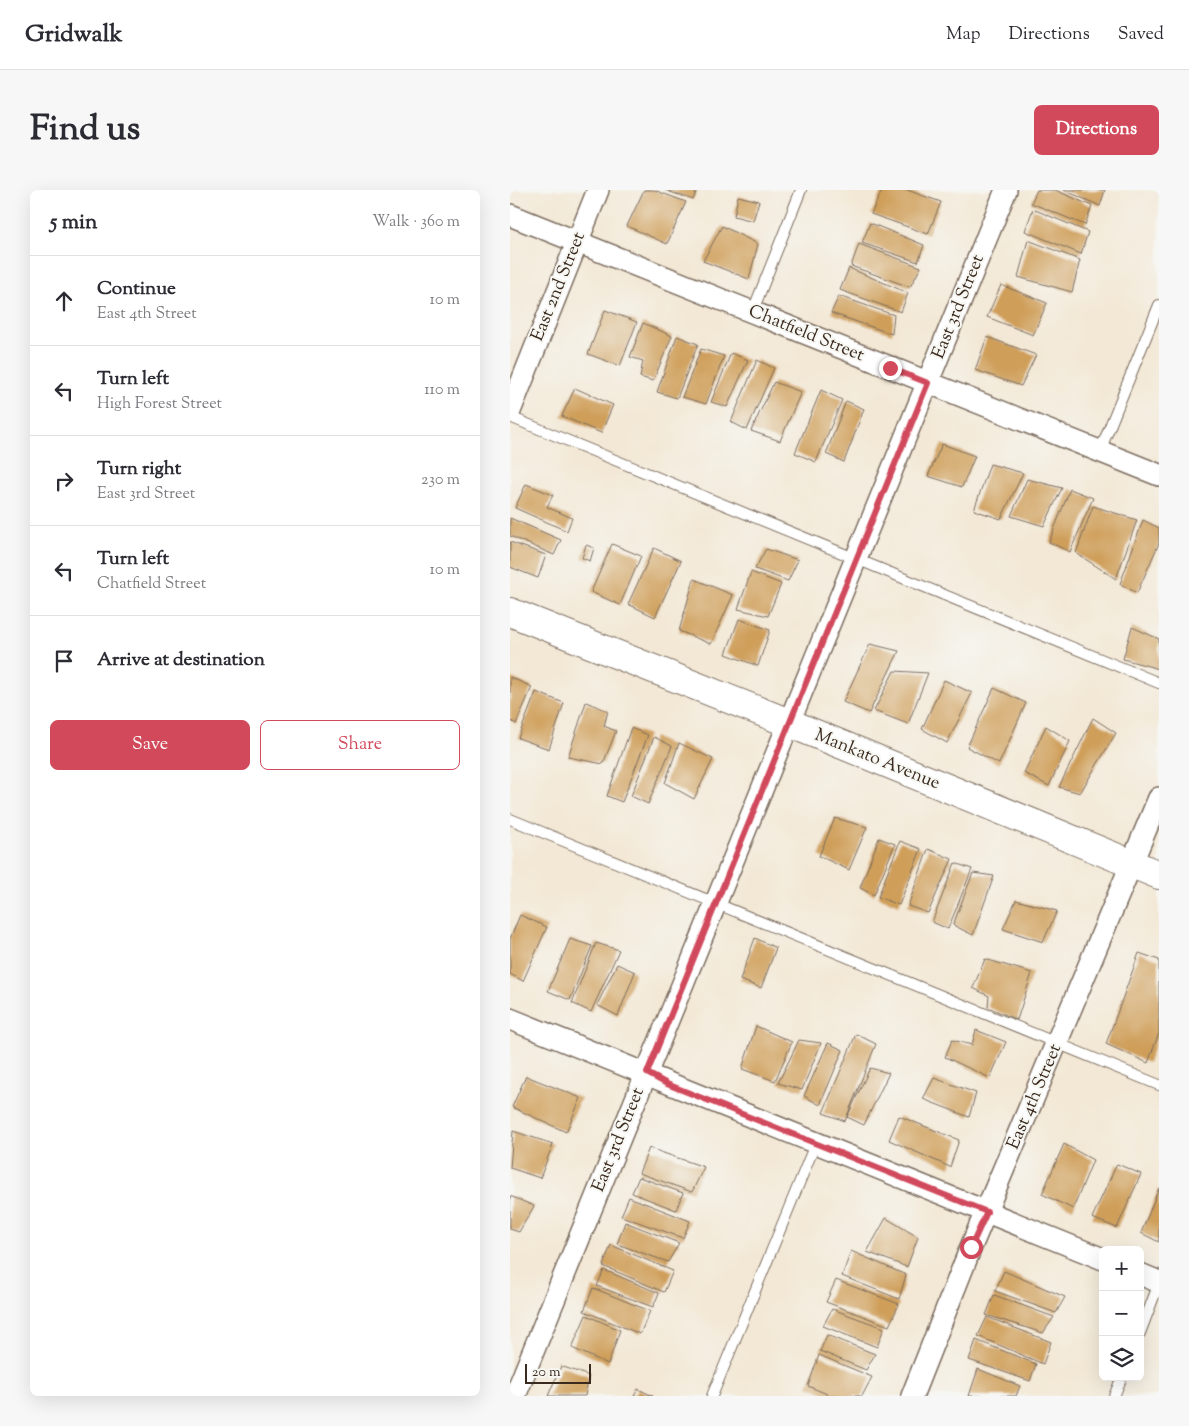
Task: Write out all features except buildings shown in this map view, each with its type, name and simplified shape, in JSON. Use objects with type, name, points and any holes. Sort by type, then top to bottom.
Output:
[{"type":"street","name":"East 2nd Street","points":[[510,411],[598,190]]},
{"type":"street","name":"East 3rd Street","points":[[515,1396],[1006,190]]},
{"type":"street","name":"Chatfield Street","points":[[510,215],[1159,475]]},
{"type":"street","name":"Mankato Avenue","points":[[510,612],[789,723],[1159,876]]},
{"type":"street","name":"East 4th Street","points":[[912,1396],[1159,798]]},
{"type":"street","points":[[510,1019],[1099,1257]]},
{"type":"street","points":[[1144,1276],[1159,1283]]},
{"type":"lane","points":[[752,313],[801,190]]},
{"type":"lane","points":[[1100,451],[1159,305]]},
{"type":"lane","points":[[510,416],[1159,683]]},
{"type":"lane","points":[[510,819],[715,905],[1159,1085]]},
{"type":"lane","points":[[712,1396],[816,1142]]},
{"type":"lane","points":[[1144,1322],[1159,1283]]},
{"type":"lane","points":[[1114,1396],[1120,1381]]},
{"type":"route","points":[[890,368],[928,383],[647,1073],[667,1084],[987,1212],[971,1247]]}]
